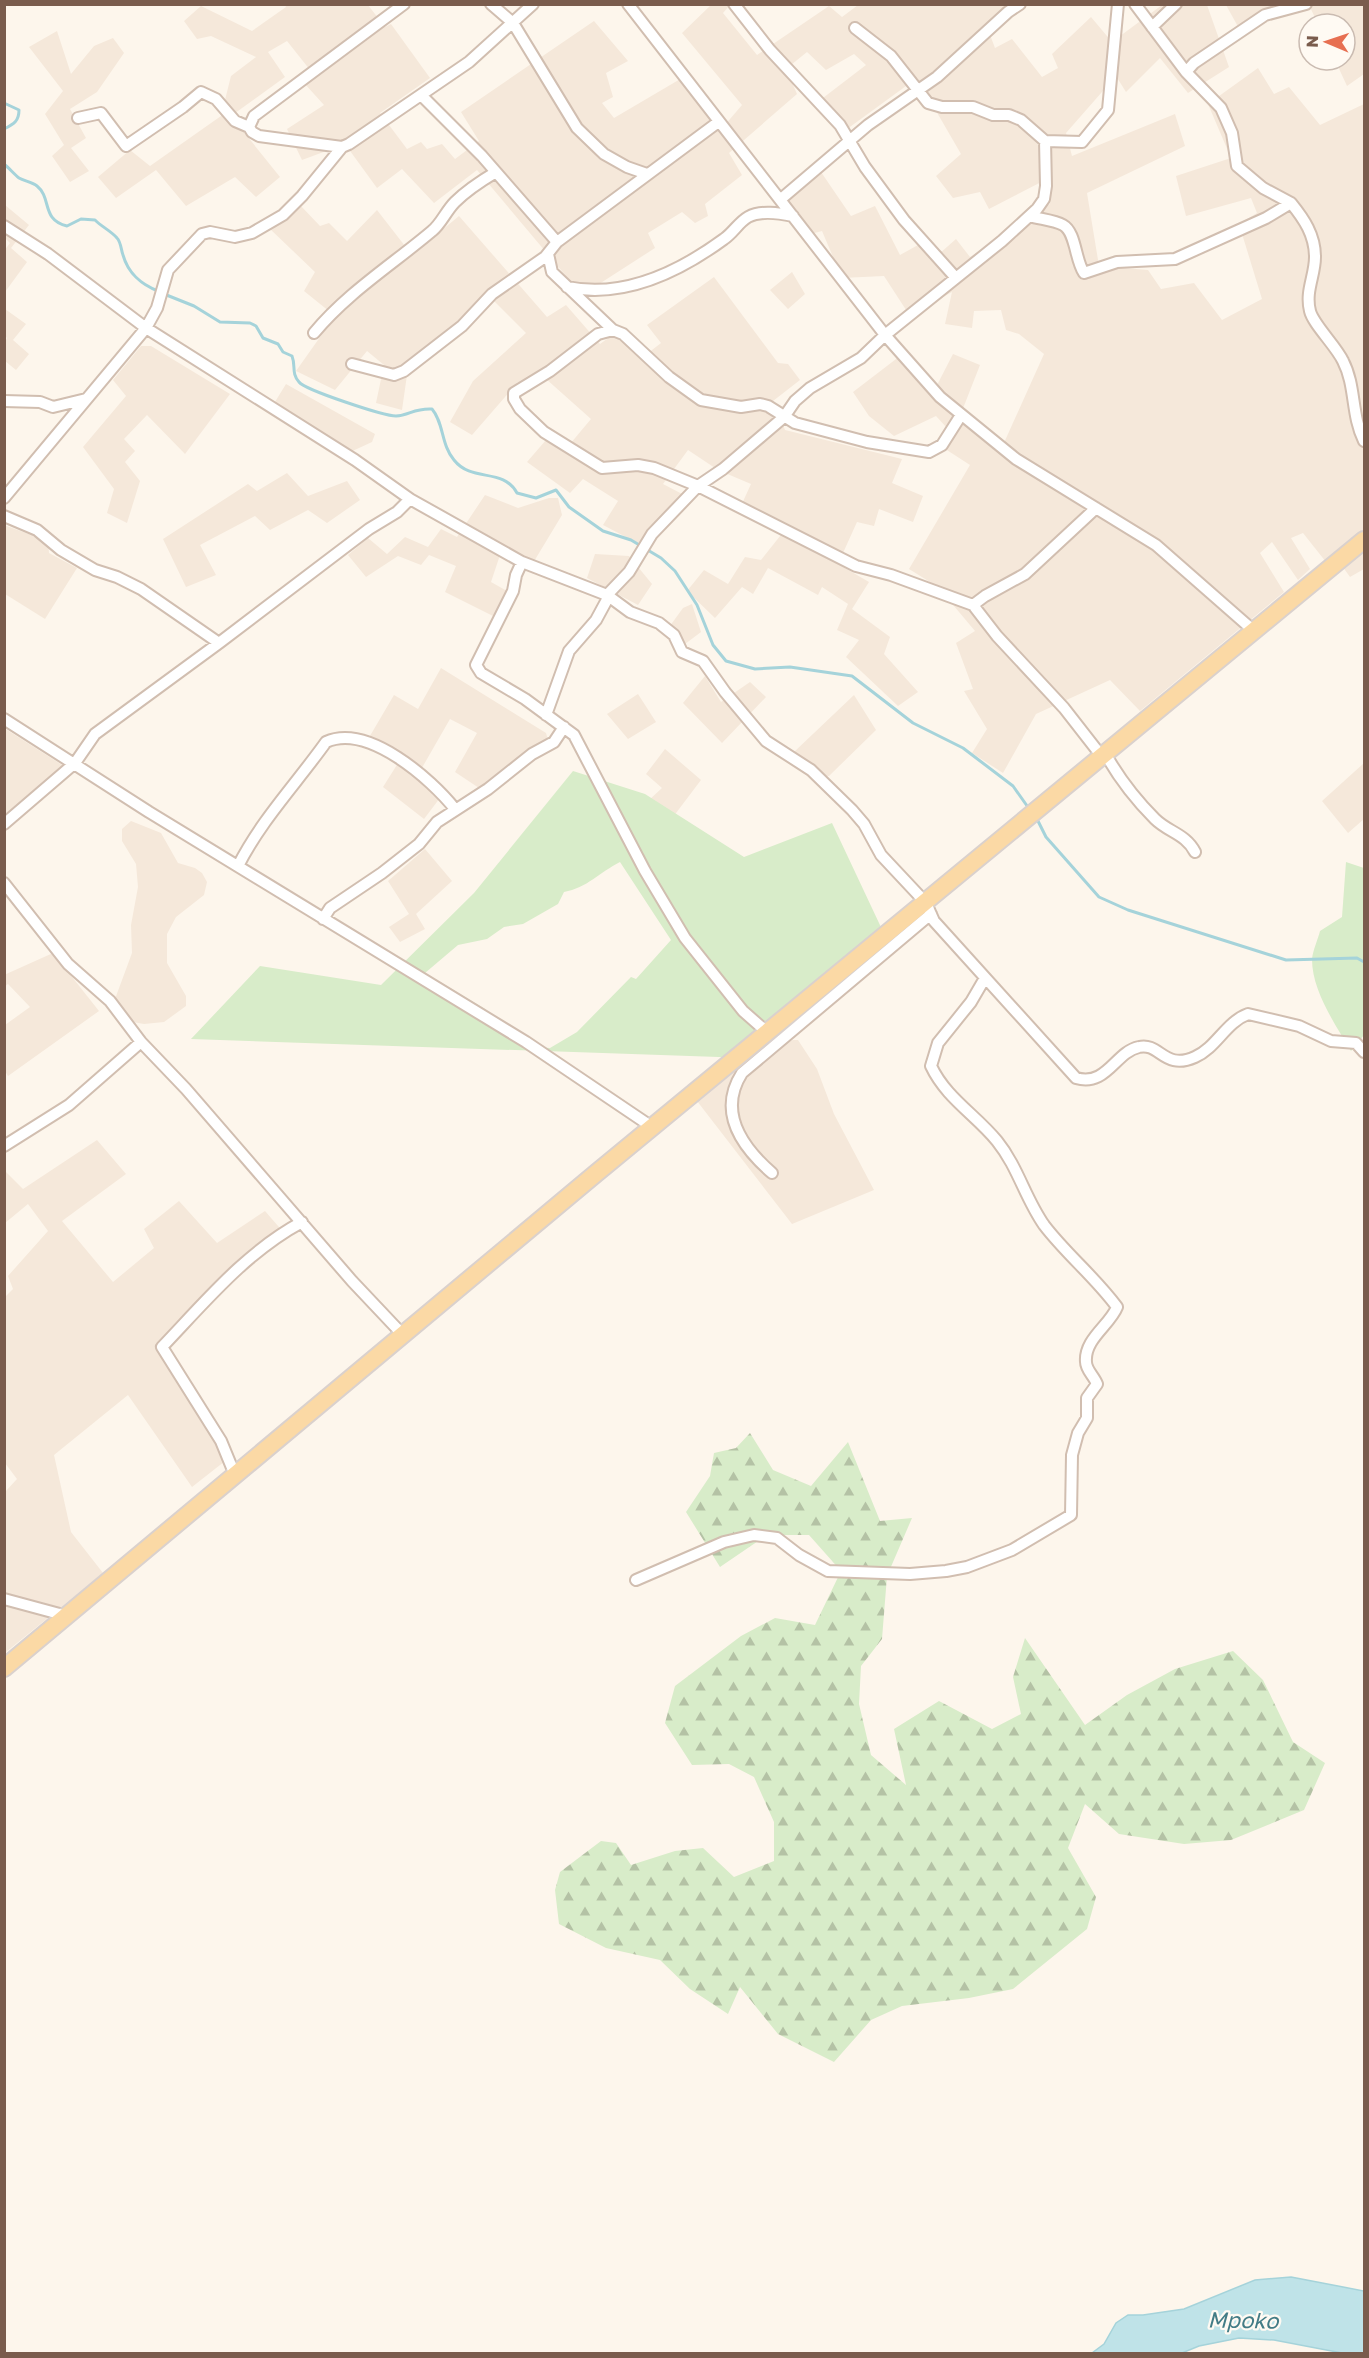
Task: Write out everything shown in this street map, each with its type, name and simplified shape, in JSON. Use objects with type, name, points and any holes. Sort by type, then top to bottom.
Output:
[{"type":"main road","points":[[4,1668],[652,1127],[768,1033],[928,909],[1105,756],[1364,542]]},
{"type":"street","points":[[249,127],[254,116],[404,4]]},
{"type":"street","points":[[491,4],[513,23],[577,128],[604,154],[627,167],[647,174]]},
{"type":"street","points":[[4,498],[146,328],[157,308],[168,270],[202,234],[210,232],[235,237],[252,233],[283,215],[302,196],[342,147],[370,132],[469,62],[533,4]]},
{"type":"street","points":[[628,4],[717,123],[781,199],[912,368],[961,415],[1016,459],[1156,545],[1254,631]]},
{"type":"street","points":[[734,4],[770,50],[840,125],[865,167],[904,220],[956,278]]},
{"type":"street","points":[[781,199],[868,125],[937,77],[1008,12],[1020,4]]},
{"type":"street","points":[[855,28],[891,56],[916,91],[928,103],[942,107],[973,107],[986,113],[1015,117],[1045,141],[1082,142],[1106,116],[1118,4]]},
{"type":"street","points":[[1135,4],[1186,72],[1221,108],[1232,133],[1237,166],[1263,188],[1291,203],[1307,224],[1315,258],[1307,295],[1310,314],[1330,338],[1349,375],[1359,430],[1365,441]]},
{"type":"street","points":[[1152,27],[1176,4]]},
{"type":"street","points":[[1186,72],[1194,63],[1265,15],[1306,4]]},
{"type":"street","points":[[78,117],[101,113],[126,146],[201,92],[216,99],[235,121],[249,127],[259,136],[342,147]]},
{"type":"street","points":[[422,96],[496,172],[557,242]]},
{"type":"street","points":[[352,364],[378,373],[394,375],[404,371],[462,326],[492,294],[548,254],[557,242],[717,123]]},
{"type":"street","points":[[546,715],[569,651],[596,620],[608,596],[629,573],[652,534],[698,486],[723,469],[784,417],[795,401],[810,388],[861,358],[885,335],[1030,216],[1044,199],[1047,168],[1045,141]]},
{"type":"street","points":[[314,333],[363,285],[435,230],[444,214],[463,195],[496,172]]},
{"type":"street","points":[[1030,216],[1062,224],[1069,230],[1079,266],[1084,273],[1089,273],[1117,262],[1176,260],[1266,218],[1291,203]]},
{"type":"street","points":[[567,286],[590,291],[647,282],[664,276],[706,252],[726,238],[747,218],[775,213],[793,216]]},
{"type":"street","points":[[4,226],[48,254],[146,328],[355,460],[410,499],[522,562],[608,596],[630,612],[659,623],[674,634],[682,652],[703,661],[725,692],[766,741],[811,770],[852,810],[864,824],[881,855],[928,909],[934,921],[1070,1073],[1082,1080],[1102,1076],[1138,1047],[1147,1046],[1165,1058],[1185,1061],[1213,1045],[1234,1022],[1248,1014],[1299,1026],[1331,1041],[1356,1043],[1365,1052]]},
{"type":"street","points":[[548,254],[552,272],[613,330],[623,334],[669,377],[701,400],[741,407],[759,404],[768,406],[795,423],[867,442],[929,452],[942,445],[961,415]]},
{"type":"street","points":[[613,330],[598,333],[571,352],[550,371],[514,393],[514,399],[520,410],[544,432],[602,468],[638,465],[654,468],[698,486],[856,566],[891,575],[973,605],[997,636],[1105,756],[1119,778],[1157,821],[1174,830],[1191,845],[1195,852]]},
{"type":"street","points":[[4,401],[40,402],[53,407],[87,399]]},
{"type":"street","points":[[4,824],[75,763],[95,734],[369,529],[398,512],[410,499]]},
{"type":"street","points":[[973,605],[1025,574],[1096,508]]},
{"type":"street","points":[[4,516],[37,530],[61,550],[94,570],[117,576],[141,589],[219,643]]},
{"type":"street","points":[[522,562],[516,575],[513,591],[476,665],[481,673],[574,735],[645,871],[685,938],[743,1011],[768,1033]]},
{"type":"street","points":[[4,719],[149,812],[526,1042],[652,1127]]},
{"type":"street","points":[[322,919],[330,908],[382,873],[419,844],[437,822],[488,789],[532,754],[554,741],[564,727]]},
{"type":"street","points":[[238,866],[252,839],[274,807],[326,742],[336,737],[356,738],[380,748],[439,789],[455,809]]},
{"type":"street","points":[[4,883],[68,964],[110,1001],[141,1042],[403,1335]]},
{"type":"street","points":[[772,1173],[753,1158],[736,1132],[732,1102],[734,1085],[742,1073],[928,909]]},
{"type":"street","points":[[636,1580],[724,1542],[754,1535],[777,1538],[828,1571],[910,1574],[946,1572],[967,1567],[1012,1550],[1071,1515],[1072,1455],[1078,1433],[1087,1418],[1087,1398],[1097,1384],[1087,1368],[1086,1357],[1104,1323],[1117,1307],[1082,1264],[1054,1237],[1027,1197],[1017,1171],[998,1142],[980,1122],[951,1097],[931,1066],[938,1043],[971,1002],[985,978]]},
{"type":"street","points":[[4,1146],[69,1105],[141,1042]]},
{"type":"street","points":[[236,1475],[221,1441],[162,1347],[247,1260],[276,1236],[302,1222]]},
{"type":"street","points":[[4,1599],[29,1608],[68,1616]]},
{"type":"shaded area","points":[[285,5],[368,5],[385,27],[391,24],[430,78],[380,113],[407,149],[421,142],[427,149],[442,144],[455,159],[479,141],[461,112],[594,21],[628,61],[606,73],[613,97],[602,103],[614,118],[682,78],[724,126],[742,105],[682,33],[711,5],[730,5],[723,13],[757,55],[829,6],[842,17],[858,5],[1022,5],[987,27],[995,48],[1012,39],[1042,77],[1058,68],[1052,54],[1091,17],[1112,42],[1162,5],[1207,5],[1229,67],[1188,93],[1160,58],[1126,92],[1116,76],[1066,133],[1072,156],[1175,114],[1185,146],[1087,193],[1099,266],[1148,270],[1161,289],[1194,283],[1222,320],[1262,299],[1239,224],[1257,213],[1251,198],[1186,216],[1176,176],[1231,158],[1208,104],[1258,68],[1274,94],[1289,87],[1320,125],[1364,104],[1364,569],[1350,577],[1335,556],[1326,562],[1303,533],[1291,538],[1310,569],[1298,580],[1272,542],[1260,553],[1284,592],[1140,711],[1110,680],[1036,714],[1003,773],[972,753],[987,729],[964,691],[973,689],[956,643],[975,631],[938,587],[909,569],[970,465],[936,443],[947,428],[936,416],[894,436],[869,416],[853,392],[900,356],[935,389],[953,354],[980,365],[960,416],[1003,445],[1044,354],[1019,334],[1006,330],[1001,310],[974,311],[972,328],[945,324],[952,292],[910,316],[884,276],[842,278],[822,231],[803,236],[785,197],[821,172],[851,216],[875,206],[900,255],[927,240],[939,254],[956,239],[970,257],[1050,204],[1051,177],[989,209],[980,192],[953,198],[936,176],[961,154],[917,78],[843,132],[819,101],[866,65],[854,54],[826,70],[807,52],[786,69],[797,94],[729,153],[742,175],[705,204],[708,216],[695,223],[682,212],[648,233],[655,248],[582,295],[477,170],[434,203],[402,169],[377,188],[345,144],[302,160],[287,129],[324,105],[304,83],[314,75],[287,41],[268,52],[285,77],[231,116],[280,177],[256,197],[235,177],[186,206],[156,170],[116,198],[98,177],[130,150],[150,166],[221,116],[231,76],[256,57],[211,36],[197,39],[184,21],[201,6],[252,31],[286,7]]},
{"type":"shaded area","points":[[1226,5],[1290,5],[1241,32]]},
{"type":"shaded area","points":[[1309,5],[1364,5],[1364,74],[1347,86],[1341,72],[1357,72],[1357,12],[1312,12]]},
{"type":"shaded area","points":[[57,31],[71,74],[94,46],[113,38],[124,53],[97,92],[70,109],[86,138],[71,148],[89,171],[70,182],[52,156],[64,145],[45,114],[63,91],[29,47]]},
{"type":"shaded area","points":[[5,205],[29,225],[11,248],[27,262],[5,292],[4,251],[10,243],[5,238]]},
{"type":"shaded area","points":[[300,205],[320,226],[329,223],[347,241],[377,210],[412,255],[459,216],[547,317],[566,305],[600,344],[618,331],[643,357],[661,343],[647,325],[714,277],[778,363],[788,364],[800,380],[773,401],[785,430],[902,459],[892,483],[923,496],[913,522],[879,509],[874,526],[857,522],[838,564],[869,582],[852,609],[890,637],[884,654],[918,692],[898,706],[846,657],[859,640],[837,630],[848,604],[822,587],[818,595],[768,568],[753,594],[742,587],[715,618],[687,591],[704,570],[728,584],[745,557],[761,560],[784,531],[740,508],[751,484],[718,470],[688,450],[663,484],[686,496],[643,546],[603,525],[618,501],[583,479],[570,493],[527,462],[546,440],[565,450],[591,419],[545,378],[529,392],[518,382],[472,435],[450,422],[473,381],[526,333],[492,299],[407,375],[402,410],[376,403],[384,365],[367,351],[335,390],[296,371],[335,316],[304,291],[315,272],[269,228]]},
{"type":"shaded area","points":[[792,272],[805,294],[788,309],[770,290]]},
{"type":"shaded area","points":[[5,309],[26,324],[13,340],[29,354],[16,370],[5,361],[7,338],[5,336]]},
{"type":"shaded area","points":[[141,346],[151,346],[230,394],[185,454],[147,415],[124,439],[135,451],[125,462],[140,481],[127,523],[107,513],[114,489],[83,447],[126,396],[113,380]]},
{"type":"shaded area","points":[[286,384],[375,434],[372,442],[346,454],[270,410]]},
{"type":"shaded area","points":[[287,473],[308,496],[347,481],[360,500],[327,523],[308,510],[270,530],[255,516],[200,545],[216,575],[186,587],[163,539],[248,484],[257,491]]},
{"type":"shaded area","points":[[485,495],[518,508],[549,498],[558,498],[562,515],[533,563],[501,552],[491,582],[507,591],[495,617],[445,592],[456,566],[429,555],[421,565],[398,556],[366,577],[348,555],[368,538],[387,554],[405,537],[428,547],[441,529],[457,537]]},
{"type":"shaded area","points":[[4,525],[48,541],[49,553],[77,568],[45,619],[5,594]]},
{"type":"shaded area","points":[[595,554],[629,556],[652,584],[638,605],[587,578]]},
{"type":"shaded area","points":[[692,604],[701,632],[685,644],[667,630],[683,608]]},
{"type":"shaded area","points":[[441,668],[546,733],[548,740],[482,790],[455,772],[477,733],[450,719],[419,773],[446,790],[424,819],[383,787],[400,760],[367,741],[394,695],[418,709]]},
{"type":"shaded area","points":[[705,676],[721,702],[750,682],[766,697],[722,743],[683,703]]},
{"type":"shaded area","points":[[638,694],[656,722],[628,739],[607,714]]},
{"type":"shaded area","points":[[854,695],[876,730],[829,776],[817,776],[794,752]]},
{"type":"shaded area","points":[[4,728],[70,770],[4,829]]},
{"type":"shaded area","points":[[665,749],[701,780],[670,821],[648,801],[662,788],[646,774]]},
{"type":"shaded area","points":[[1364,763],[1364,819],[1348,833],[1322,801]]},
{"type":"shaded area","points":[[131,821],[161,833],[178,863],[195,868],[202,873],[207,882],[204,895],[176,917],[167,934],[167,963],[186,996],[186,1006],[164,1022],[144,1024],[127,1021],[115,999],[132,953],[131,925],[138,887],[136,864],[122,841],[122,829]]},
{"type":"shaded area","points":[[425,849],[452,881],[416,914],[425,929],[400,942],[389,927],[409,914],[388,881]]},
{"type":"shaded area","points":[[53,953],[99,1011],[8,1076],[5,1071],[5,1025],[30,1007],[8,984],[5,986],[4,975]]},
{"type":"shaded area","points":[[798,1040],[817,1069],[834,1114],[874,1190],[792,1224],[697,1101],[748,1058]]},
{"type":"shaded area","points":[[97,1140],[126,1174],[62,1221],[113,1282],[154,1248],[144,1229],[179,1201],[217,1243],[265,1211],[285,1234],[160,1340],[234,1454],[192,1487],[128,1395],[54,1455],[71,1532],[103,1573],[6,1652],[5,1492],[17,1479],[5,1463],[5,1297],[13,1289],[8,1276],[48,1231],[28,1204],[5,1223],[4,1170],[23,1189]]},
{"type":"green space","points":[[573,771],[645,794],[744,857],[832,823],[887,940],[748,1058],[191,1039],[260,966],[381,985],[474,893]],"holes":[[[620,862],[671,940],[636,979],[631,977],[577,1032],[550,1048],[531,1047],[485,1009],[425,973],[458,945],[487,939],[504,927],[523,924],[558,904],[564,892],[587,883]]]},
{"type":"green space","points":[[1346,862],[1364,868],[1364,1035],[1351,1051],[1320,995],[1312,959],[1320,931],[1342,917]]},
{"type":"green space","points":[[750,1433],[773,1470],[811,1486],[848,1442],[880,1521],[912,1518],[887,1576],[882,1639],[861,1666],[859,1704],[871,1755],[906,1785],[894,1729],[939,1701],[992,1729],[1021,1714],[1013,1677],[1025,1638],[1085,1725],[1127,1695],[1175,1669],[1233,1651],[1263,1680],[1293,1742],[1325,1763],[1304,1810],[1231,1840],[1184,1844],[1119,1834],[1085,1804],[1068,1848],[1096,1897],[1087,1929],[1013,1989],[969,1998],[902,2006],[871,2020],[834,2062],[778,2034],[740,1987],[728,2014],[690,1989],[660,1960],[606,1948],[559,1924],[555,1890],[560,1872],[601,1841],[616,1843],[631,1865],[675,1851],[703,1848],[734,1877],[774,1861],[774,1822],[754,1777],[729,1764],[692,1765],[665,1723],[675,1686],[741,1636],[775,1618],[815,1625],[841,1571],[809,1535],[767,1535],[720,1567],[686,1512],[710,1476],[714,1453],[736,1448]]},
{"type":"water","name":"Mpoko","points":[[1291,2277],[1364,2291],[1364,2353],[1342,2353],[1274,2340],[1239,2338],[1199,2346],[1182,2353],[1092,2353],[1104,2344],[1116,2323],[1128,2315],[1184,2309],[1255,2280]]},
{"type":"waterway","points":[[4,103],[19,110],[15,122],[4,129]]},
{"type":"waterway","points":[[4,164],[19,178],[33,183],[42,191],[50,214],[59,223],[67,226],[81,219],[95,220],[112,233],[117,238],[132,273],[141,282],[158,291]]},
{"type":"waterway","points":[[164,294],[194,306],[220,322],[250,323],[256,326],[263,338],[278,344],[283,352],[292,356],[297,379],[304,386],[315,391],[389,415],[396,416],[432,409],[439,421],[450,454],[461,467],[504,480],[517,493],[536,498],[556,490],[569,507],[603,531],[631,540],[661,558],[675,571],[697,605],[713,645],[726,661],[755,669],[790,667],[852,676],[913,723],[963,748],[1013,786],[1030,810]]},
{"type":"waterway","points":[[1038,821],[1046,837],[1099,897],[1128,910],[1286,960],[1357,958],[1364,962]]}]
